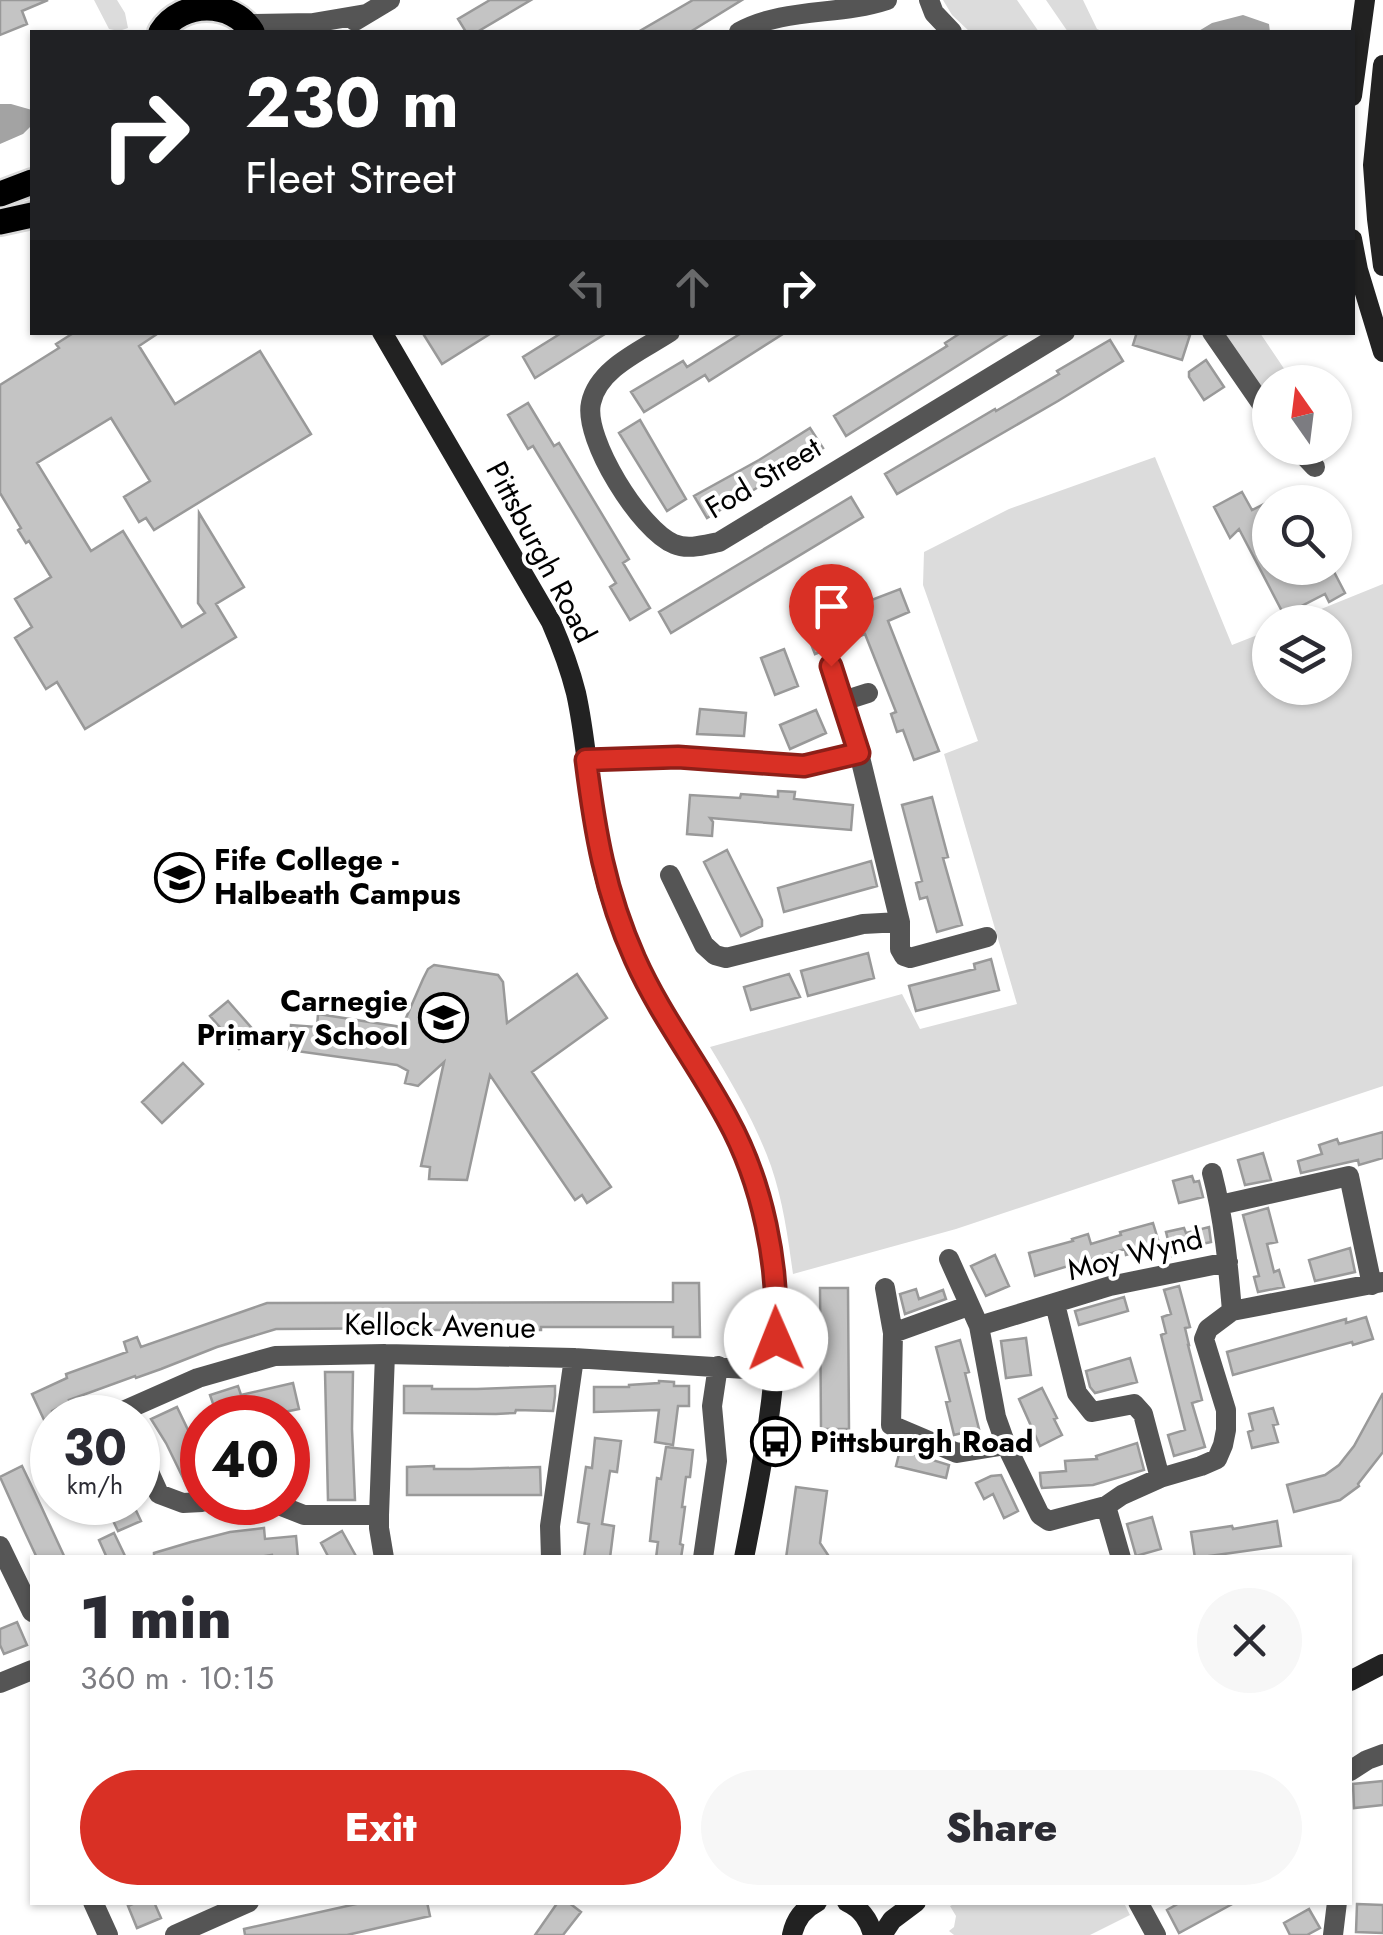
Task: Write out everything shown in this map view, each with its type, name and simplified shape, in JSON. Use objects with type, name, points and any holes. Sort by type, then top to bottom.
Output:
[{"type":"main road","points":[[162,30],[168,20],[191,2],[223,4],[244,17]]},
{"type":"main road","points":[[0,194],[30,183]]},
{"type":"main road","points":[[0,222],[30,215]]},
{"type":"street","points":[[339,30],[390,0]]},
{"type":"street","points":[[743,30],[779,16],[867,7],[887,0]]},
{"type":"street","points":[[928,0],[950,30]]},
{"type":"street","points":[[1355,74],[1365,0]]},
{"type":"street","points":[[244,17],[312,23],[366,14]]},
{"type":"street","points":[[1383,65],[1373,165],[1383,266]]},
{"type":"street","points":[[1355,254],[1383,352]]},
{"type":"street","name":"Pittsburgh Road","points":[[384,335],[552,622],[577,696],[597,840],[613,907],[663,1015],[728,1119],[752,1175],[768,1236],[778,1307],[775,1372],[745,1555]]},
{"type":"street","name":"Fod Street","points":[[665,335],[609,372],[590,404],[592,424],[602,454],[639,514],[661,538],[679,546],[698,547],[719,542],[1061,335]]},
{"type":"street","points":[[1214,335],[1252,390]]},
{"type":"street","points":[[1312,465],[1315,468]]},
{"type":"street","points":[[831,666],[859,753],[900,922],[900,949],[904,956],[910,958],[987,937]]},
{"type":"street","points":[[843,701],[868,694]]},
{"type":"street","points":[[586,760],[678,757],[804,766],[859,753]]},
{"type":"street","points":[[670,875],[704,945],[726,958],[863,924],[900,922]]},
{"type":"street","points":[[1212,1173],[1220,1205],[1232,1311]]},
{"type":"street","points":[[949,1259],[978,1326],[996,1417],[1006,1445],[1040,1515],[1050,1521],[1106,1506],[1160,1478],[1217,1459],[1226,1430],[1226,1410],[1204,1340],[1208,1329],[1232,1311],[1378,1283],[1349,1176],[1220,1205]]},
{"type":"street","name":"Moy Wynd","points":[[978,1326],[1110,1286],[1228,1262]]},
{"type":"street","points":[[885,1288],[893,1333],[890,1425],[956,1453],[1006,1445]]},
{"type":"street","name":"Moy Wynd","points":[[1055,1304],[1078,1393],[1092,1412],[1134,1404],[1143,1414],[1160,1478]]},
{"type":"street","points":[[893,1333],[968,1306]]},
{"type":"street","points":[[384,1555],[379,1514],[385,1354]]},
{"type":"street","name":"Kellock Avenue","points":[[159,1395],[198,1378],[275,1356],[574,1358],[775,1372]]},
{"type":"street","points":[[551,1555],[550,1526],[574,1358]]},
{"type":"street","points":[[703,1555],[717,1461],[712,1406],[718,1366]]},
{"type":"street","points":[[1106,1506],[1120,1555]]},
{"type":"street","points":[[310,1514],[379,1514]]},
{"type":"street","points":[[0,1546],[30,1608]]},
{"type":"street","points":[[1352,1680],[1383,1664]]},
{"type":"street","points":[[0,1682],[30,1671]]},
{"type":"street","points":[[1352,1770],[1383,1754]]},
{"type":"street","points":[[94,1905],[108,1935]]},
{"type":"street","points":[[175,1935],[242,1905]]},
{"type":"street","points":[[852,1905],[862,1912],[873,1935]]},
{"type":"street","points":[[882,1935],[892,1920],[912,1905]]},
{"type":"street","points":[[1140,1905],[1156,1935]]},
{"type":"street","points":[[1333,1935],[1338,1905]]},
{"type":"shaded area","points":[[94,0],[117,0],[125,13],[128,28],[109,29]]},
{"type":"shaded area","points":[[943,0],[1017,0],[1038,30],[968,30]]},
{"type":"shaded area","points":[[1046,0],[1083,0],[1099,30],[1067,30]]},
{"type":"shaded area","points":[[1243,15],[1269,24],[1270,30],[1200,30]]},
{"type":"shaded area","points":[[0,104],[30,109],[30,127],[0,144]]},
{"type":"shaded area","points":[[1225,335],[1261,335],[1282,365],[1252,365],[1252,374]]},
{"type":"shaded area","points":[[1155,457],[1232,645],[1252,637],[1252,705],[1352,705],[1352,605],[1331,605],[1383,584],[1383,1086],[956,1229],[793,1274],[771,1166],[751,1120],[710,1047],[902,994],[920,1029],[1017,1004],[944,754],[978,741],[923,585],[924,552],[1009,509]]},
{"type":"shaded area","points":[[1125,1905],[1130,1915],[1090,1935],[954,1935],[949,1931],[956,1916],[950,1906]]},
{"type":"building","points":[[0,0],[48,0],[22,11],[27,24],[0,35]]},
{"type":"building","points":[[490,0],[531,0],[480,30],[465,30],[458,19]]},
{"type":"building","points":[[693,0],[742,0],[693,30],[641,30]]},
{"type":"building","points":[[70,335],[156,335],[139,346],[175,404],[260,351],[311,434],[154,530],[146,518],[139,522],[124,497],[150,481],[111,418],[37,463],[91,551],[123,531],[182,627],[205,613],[198,603],[199,513],[244,587],[216,604],[236,637],[85,729],[57,682],[46,689],[15,638],[32,627],[15,599],[51,577],[18,530],[21,528],[0,493],[0,385],[59,348],[56,344]]},
{"type":"building","points":[[424,335],[488,335],[442,364]]},
{"type":"building","points":[[558,335],[603,335],[535,378],[523,357]]},
{"type":"building","points":[[738,335],[781,335],[709,381],[705,375],[644,412],[631,392],[683,361],[687,367]]},
{"type":"building","points":[[957,335],[1006,335],[846,436],[834,416],[947,346],[945,343]]},
{"type":"building","points":[[1136,335],[1190,335],[1182,360],[1133,345]]},
{"type":"building","points":[[1110,340],[1123,361],[897,494],[885,474],[1059,374],[1057,371]]},
{"type":"building","points":[[1206,360],[1224,387],[1204,400],[1189,372]]},
{"type":"building","points":[[528,403],[554,446],[559,443],[629,559],[623,563],[650,608],[630,620],[610,587],[616,583],[533,446],[528,449],[508,415]]},
{"type":"building","points":[[640,420],[686,499],[667,511],[619,433]]},
{"type":"building","points":[[810,428],[823,448],[707,518],[694,496]]},
{"type":"building","points":[[1242,492],[1252,510],[1252,554],[1239,529],[1230,538],[1214,507]]},
{"type":"building","points":[[851,497],[863,517],[671,633],[659,612]]},
{"type":"building","points":[[1268,585],[1341,585],[1345,593],[1329,602],[1325,594],[1304,605],[1279,605]]},
{"type":"building","points":[[900,589],[909,612],[888,621],[939,751],[914,760],[903,730],[897,732],[891,714],[896,712],[865,634],[815,654],[806,631]]},
{"type":"building","points":[[784,649],[798,686],[775,695],[761,658]]},
{"type":"building","points":[[700,709],[746,713],[744,736],[697,734]]},
{"type":"building","points":[[816,710],[826,733],[790,749],[780,725]]},
{"type":"building","points":[[778,791],[795,792],[794,799],[853,805],[851,830],[710,818],[712,836],[687,834],[690,795],[778,797]]},
{"type":"building","points":[[932,797],[948,857],[943,858],[962,925],[937,932],[927,897],[920,899],[916,883],[922,881],[902,805]]},
{"type":"building","points":[[727,850],[762,920],[762,926],[741,936],[704,862]]},
{"type":"building","points":[[871,861],[877,886],[784,912],[778,888]]},
{"type":"building","points":[[868,953],[874,978],[808,996],[801,971]]},
{"type":"building","points":[[991,959],[999,990],[916,1011],[909,986],[975,969],[974,964]]},
{"type":"building","points":[[434,965],[498,975],[503,982],[507,1023],[577,974],[607,1018],[532,1072],[611,1187],[587,1203],[582,1195],[575,1200],[490,1075],[467,1180],[429,1179],[430,1167],[421,1166],[444,1062],[418,1086],[405,1083],[408,1071],[397,1065],[289,1050],[291,1025],[317,1027],[318,1014],[402,1027],[428,969]]},
{"type":"building","points":[[789,974],[800,997],[751,1010],[744,987]]},
{"type":"building","points":[[228,1001],[257,1034],[239,1049],[210,1016]]},
{"type":"building","points":[[183,1063],[203,1084],[162,1123],[142,1102]]},
{"type":"building","points":[[1383,1132],[1383,1158],[1301,1173],[1298,1161],[1322,1154],[1319,1145],[1337,1139],[1339,1144]]},
{"type":"building","points":[[1263,1153],[1271,1180],[1245,1185],[1238,1160]]},
{"type":"building","points":[[1192,1176],[1194,1182],[1199,1181],[1203,1197],[1179,1203],[1173,1181]]},
{"type":"building","points":[[1268,1208],[1277,1242],[1267,1244],[1274,1272],[1279,1270],[1284,1287],[1258,1292],[1254,1277],[1259,1276],[1243,1215]]},
{"type":"building","points":[[1153,1223],[1160,1246],[1126,1255],[1125,1249],[1035,1276],[1029,1253],[1088,1234],[1091,1244]]},
{"type":"building","points":[[1209,1227],[1211,1242],[1172,1256],[1166,1232],[1184,1228],[1186,1233]]},
{"type":"building","points":[[1350,1248],[1355,1272],[1315,1281],[1309,1260]]},
{"type":"building","points":[[995,1255],[1009,1286],[986,1296],[971,1266]]},
{"type":"building","points":[[673,1283],[699,1283],[700,1337],[673,1337],[673,1327],[276,1329],[83,1395],[32,1394],[67,1378],[66,1374],[127,1352],[124,1342],[137,1337],[141,1347],[267,1303],[673,1302]]},
{"type":"building","points":[[1179,1286],[1202,1400],[1192,1403],[1205,1447],[1174,1456],[1168,1435],[1185,1430],[1161,1335],[1166,1333],[1162,1317],[1171,1314],[1164,1290]]},
{"type":"building","points":[[820,1288],[848,1288],[849,1429],[821,1429]]},
{"type":"building","points":[[916,1289],[919,1299],[943,1290],[946,1299],[905,1314],[900,1294]]},
{"type":"building","points":[[1124,1297],[1128,1311],[1079,1325],[1075,1311]]},
{"type":"building","points":[[1366,1317],[1373,1339],[1233,1375],[1227,1352]]},
{"type":"building","points":[[1026,1338],[1031,1375],[1006,1378],[1001,1341]]},
{"type":"building","points":[[960,1340],[979,1429],[954,1435],[936,1347]]},
{"type":"building","points":[[1130,1358],[1137,1382],[1095,1393],[1086,1371]]},
{"type":"building","points":[[325,1372],[353,1372],[355,1500],[328,1500]]},
{"type":"building","points":[[659,1381],[689,1386],[689,1406],[678,1406],[673,1445],[655,1442],[659,1410],[594,1412],[594,1387],[629,1387]]},
{"type":"building","points":[[293,1383],[296,1395],[241,1395]]},
{"type":"building","points":[[238,1386],[241,1395],[210,1395]]},
{"type":"building","points":[[404,1386],[555,1386],[555,1396],[553,1411],[404,1413]]},
{"type":"building","points":[[1042,1388],[1062,1435],[1040,1446],[1019,1399]]},
{"type":"building","points":[[1383,1393],[1383,1452],[1359,1486],[1340,1500],[1294,1512],[1287,1485],[1325,1475],[1339,1465]]},
{"type":"building","points":[[177,1407],[180,1413],[180,1472],[160,1433],[160,1415]]},
{"type":"building","points":[[1273,1408],[1278,1442],[1252,1448],[1249,1414]]},
{"type":"building","points":[[595,1438],[621,1441],[617,1472],[610,1471],[602,1524],[614,1526],[610,1555],[584,1555],[589,1524],[578,1522],[586,1467],[592,1468]]},
{"type":"building","points":[[1137,1443],[1144,1470],[1093,1485],[1042,1488],[1040,1473],[1066,1471],[1065,1461],[1097,1459],[1096,1456]]},
{"type":"building","points":[[666,1447],[693,1450],[682,1507],[681,1555],[656,1555],[658,1542],[650,1541],[657,1478],[661,1479]]},
{"type":"building","points":[[900,1450],[949,1465],[946,1478],[896,1466]]},
{"type":"building","points":[[22,1466],[30,1483],[30,1525],[50,1525],[64,1555],[36,1555],[0,1477]]},
{"type":"building","points":[[407,1467],[540,1467],[541,1495],[407,1495]]},
{"type":"building","points":[[1001,1475],[1018,1511],[1004,1518],[993,1494],[984,1499],[976,1483]]},
{"type":"building","points":[[796,1487],[827,1491],[820,1543],[828,1555],[786,1555]]},
{"type":"building","points":[[1152,1517],[1161,1549],[1136,1555],[1127,1524]]},
{"type":"building","points":[[1277,1521],[1281,1546],[1195,1555],[1191,1532],[1232,1526],[1233,1529]]},
{"type":"building","points":[[264,1528],[265,1539],[296,1536],[298,1555],[154,1555],[154,1553],[230,1532]]},
{"type":"building","points":[[342,1531],[355,1555],[327,1555],[321,1543]]},
{"type":"building","points":[[114,1533],[125,1555],[106,1555],[99,1540]]},
{"type":"building","points":[[17,1622],[27,1645],[4,1654],[0,1629]]},
{"type":"building","points":[[1383,1781],[1383,1805],[1354,1808],[1353,1784]]},
{"type":"building","points":[[1357,1904],[1383,1905],[1383,1933],[1356,1932]]},
{"type":"building","points":[[155,1905],[161,1918],[137,1928],[128,1906]]},
{"type":"building","points":[[352,1905],[428,1905],[430,1916],[347,1935],[245,1935],[244,1929]]},
{"type":"building","points":[[556,1905],[572,1905],[581,1912],[563,1935],[535,1935]]},
{"type":"building","points":[[1176,1905],[1230,1905],[1179,1933],[1167,1910]]},
{"type":"building","points":[[1309,1909],[1320,1928],[1307,1935],[1290,1935],[1284,1923]]},
{"type":"place","name":"Fife College - Halbeath Campus","points":[[179,877]]},
{"type":"place","name":"Carnegie Primary School","points":[[443,1018]]},
{"type":"place","name":"Pittsburgh Road","points":[[775,1442]]},
{"type":"route","points":[[776,1339],[778,1307],[768,1236],[752,1175],[728,1119],[663,1015],[613,907],[597,840],[586,760],[678,757],[804,766],[859,753],[831,666]]}]
